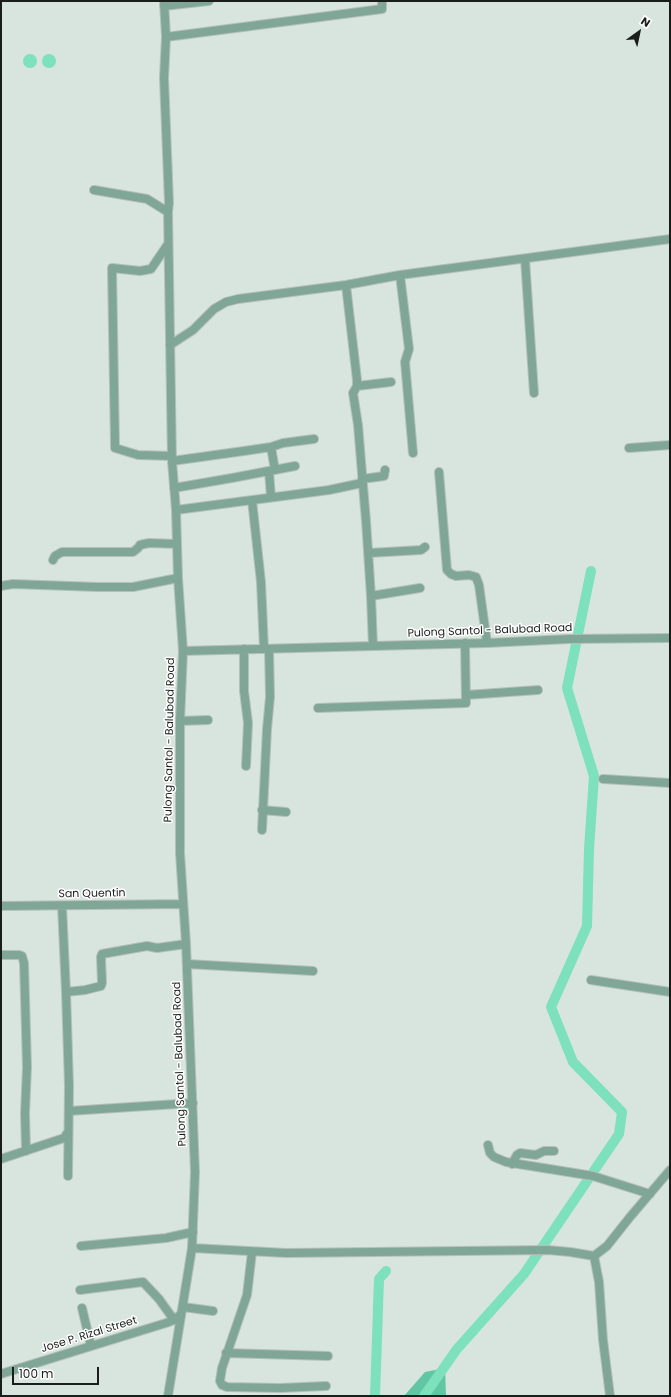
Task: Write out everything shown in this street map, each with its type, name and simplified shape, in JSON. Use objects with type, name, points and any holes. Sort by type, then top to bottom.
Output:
[{"type":"street","points":[[183,652],[172,459],[168,244],[169,204],[164,78],[166,37],[164,4],[209,1]]},
{"type":"street","points":[[166,37],[382,9],[382,1]]},
{"type":"street","points":[[94,190],[147,199],[168,212]]},
{"type":"street","points":[[170,345],[193,330],[214,309],[226,302],[238,299],[346,285],[400,275],[670,239]]},
{"type":"street","points":[[168,244],[151,269],[140,271],[112,268],[115,448],[138,455],[172,459],[271,447],[283,443],[314,439]]},
{"type":"street","points":[[524,259],[534,393]]},
{"type":"street","points":[[400,275],[409,349],[406,362],[413,453]]},
{"type":"street","points":[[346,285],[357,386],[353,393],[358,425],[369,553],[373,646]]},
{"type":"street","points":[[357,386],[391,382]]},
{"type":"street","points":[[629,448],[670,445]]},
{"type":"street","points":[[271,447],[271,497]]},
{"type":"street","points":[[174,488],[295,466]]},
{"type":"street","points":[[176,510],[329,490],[384,476],[386,470]]},
{"type":"street","points":[[439,472],[447,570],[456,576],[469,575],[476,577],[479,585],[487,643]]},
{"type":"street","points":[[252,500],[261,582],[270,697],[262,810],[262,830]]},
{"type":"street","points":[[53,560],[55,556],[62,552],[133,552],[140,545],[149,543],[177,544]]},
{"type":"street","points":[[369,553],[421,550],[425,547]]},
{"type":"street","points":[[1,586],[13,584],[133,587],[178,578]]},
{"type":"street","points":[[371,596],[420,588]]},
{"type":"street","name":"Pulong Santol - Balubad Road","points":[[168,1396],[192,1248],[195,1172],[187,964],[180,855],[180,721],[183,652],[487,643],[569,639],[670,638]]},
{"type":"street","points":[[318,708],[466,703],[465,643]]},
{"type":"street","points":[[244,649],[244,691],[248,723],[246,766]]},
{"type":"street","points":[[466,695],[538,690]]},
{"type":"street","points":[[180,721],[208,720]]},
{"type":"street","points":[[603,778],[670,783]]},
{"type":"street","points":[[262,810],[286,812]]},
{"type":"street","name":"San Quentin","points":[[1,906],[182,904]]},
{"type":"street","points":[[62,906],[69,1111],[68,1176]]},
{"type":"street","points":[[66,992],[85,990],[101,986],[102,954],[146,946],[157,948],[186,944]]},
{"type":"street","points":[[1,955],[19,954],[22,956],[24,963],[27,1067],[25,1113],[26,1151]]},
{"type":"street","points":[[187,964],[313,972]]},
{"type":"street","points":[[590,980],[670,992]]},
{"type":"street","points":[[69,1111],[193,1103]]},
{"type":"street","points":[[1,1159],[64,1138],[68,1132]]},
{"type":"street","points":[[488,1145],[490,1153],[494,1157],[512,1164],[591,1176],[650,1194]]},
{"type":"street","points":[[512,1164],[520,1153],[536,1155],[544,1151],[554,1152]]},
{"type":"street","points":[[192,1248],[286,1253],[548,1250],[594,1256],[607,1246],[670,1170]]},
{"type":"street","points":[[81,1246],[137,1242],[193,1232]]},
{"type":"street","points":[[252,1252],[247,1295],[226,1353],[220,1381],[222,1385],[227,1387],[280,1388],[326,1386]]},
{"type":"street","points":[[594,1256],[599,1282],[603,1340],[610,1396]]},
{"type":"street","points":[[80,1290],[143,1282],[159,1299],[174,1320]]},
{"type":"street","points":[[82,1308],[91,1346]]},
{"type":"street","points":[[182,1310],[213,1311]]},
{"type":"street","name":"Jose P. Rizal Street","points":[[1,1374],[174,1320],[182,1310]]},
{"type":"street","points":[[226,1353],[328,1356]]},
{"type":"shaded area","points":[[27,54],[33,54],[37,58],[37,64],[33,68],[27,68],[23,64],[23,58]]},
{"type":"shaded area","points":[[46,54],[52,54],[56,58],[56,64],[52,68],[46,68],[42,64],[42,58]]},
{"type":"shaded area","points":[[445,1368],[446,1396],[404,1396],[425,1372]]},
{"type":"waterway","points":[[424,1396],[457,1349],[524,1274],[619,1134],[622,1112],[573,1062],[551,1007],[587,926],[589,849],[594,776],[567,688],[591,571]]},
{"type":"waterway","points":[[375,1396],[379,1279],[386,1271]]}]
